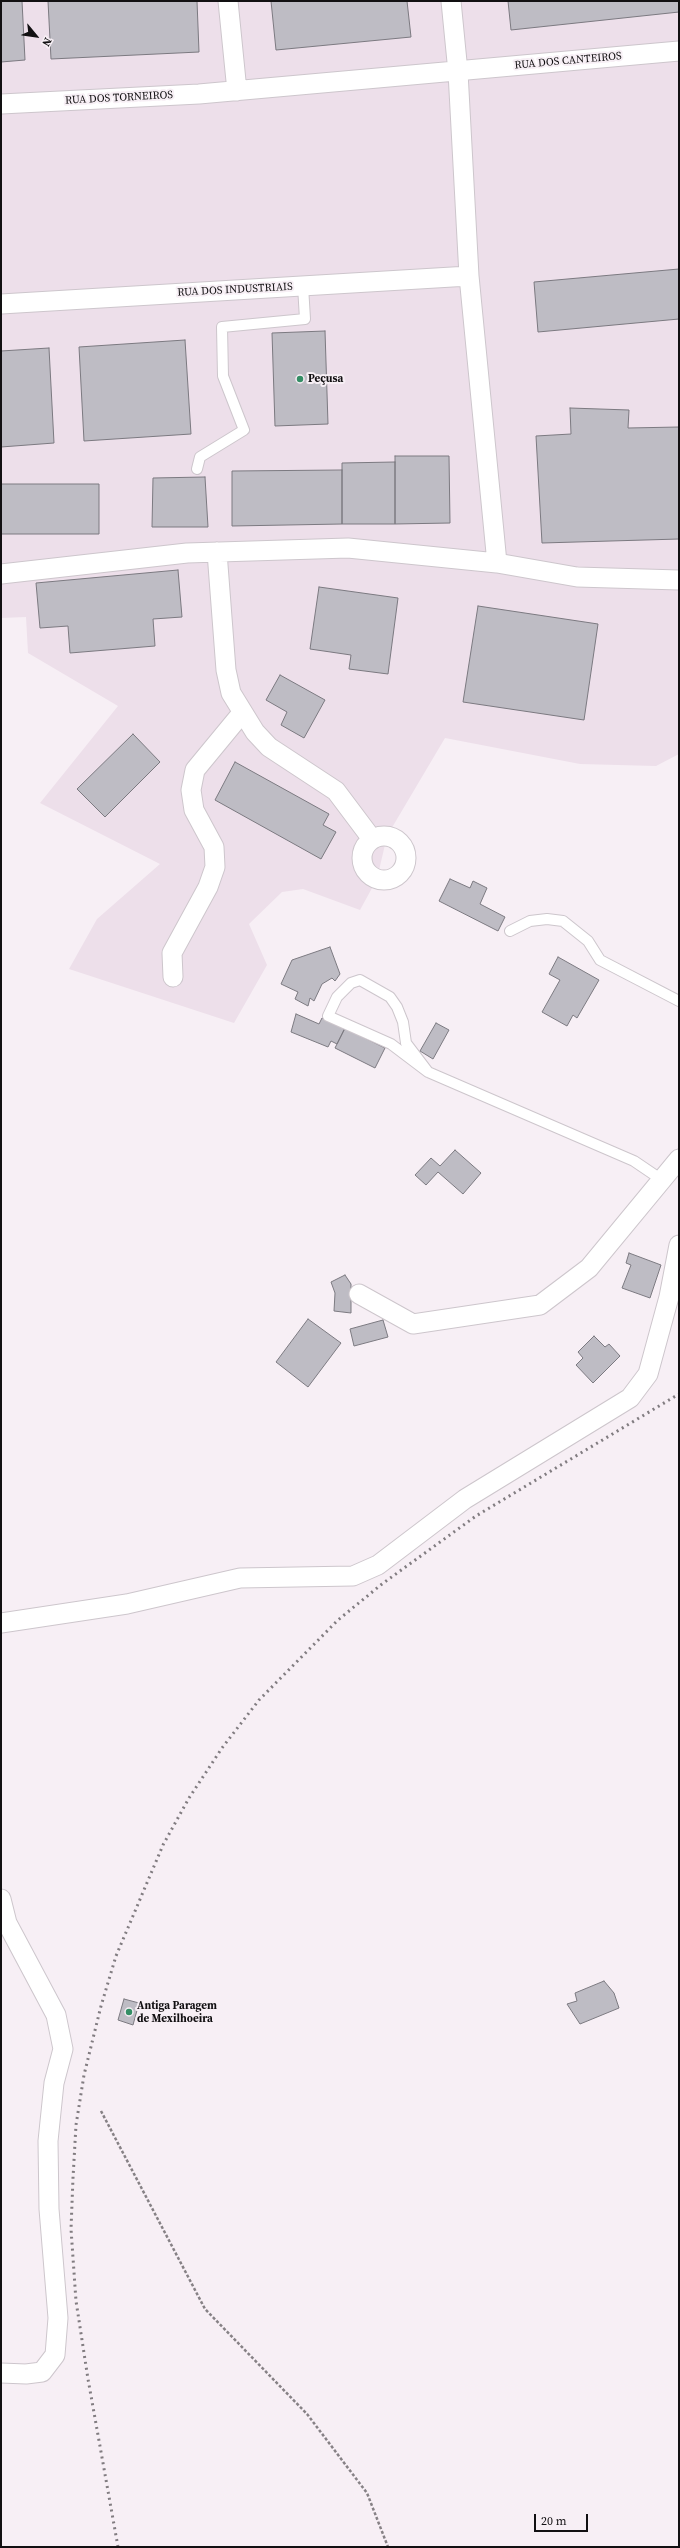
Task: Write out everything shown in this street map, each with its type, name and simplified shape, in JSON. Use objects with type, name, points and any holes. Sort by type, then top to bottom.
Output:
[{"type":"street","points":[[228,1],[237,91]]},
{"type":"street","points":[[451,1],[458,72],[469,276],[497,563]]},
{"type":"street","name":"RUA DOS CANTEIROS","points":[[458,72],[679,51]]},
{"type":"street","name":"RUA DOS TORNEIROS","points":[[1,104],[237,91],[458,72]]},
{"type":"street","name":"RUA DOS INDUSTRIAIS","points":[[1,304],[469,276]]},
{"type":"street","points":[[1,574],[187,553],[348,548],[497,563],[577,577],[679,580]]},
{"type":"street","points":[[218,552],[226,670],[231,694],[242,713],[269,747],[336,791],[372,839]]},
{"type":"street","points":[[173,977],[172,953],[208,887],[215,867],[214,847],[194,810],[191,790],[196,770],[242,713]]},
{"type":"street","points":[[359,1294],[413,1324],[540,1305],[589,1268],[679,1159]]},
{"type":"street","points":[[1,1623],[127,1604],[240,1578],[353,1576],[378,1565],[465,1500],[630,1398],[648,1374],[669,1297],[679,1245]]},
{"type":"street","points":[[1,1899],[7,1923],[56,2015],[63,2050],[54,2083],[48,2141],[49,2209],[58,2318],[56,2355],[42,2372],[26,2374],[1,2373]]},
{"type":"lane","points":[[197,469],[200,457],[244,430],[223,376],[222,327],[305,319],[303,286]]},
{"type":"lane","points":[[510,931],[530,921],[547,919],[563,921],[588,941],[600,960],[679,1002]]},
{"type":"lane","points":[[428,1072],[406,1043],[403,1022],[397,1007],[390,997],[360,980],[351,983],[337,997],[328,1016],[391,1044],[428,1072],[634,1161],[662,1180]]},
{"type":"path","points":[[101,2111],[205,2309],[307,2414],[367,2493],[388,2547]]},
{"type":"shaded area","points":[[1,1],[679,1],[679,754],[656,766],[580,764],[445,738],[387,836],[377,879],[360,910],[303,889],[282,892],[249,924],[267,965],[234,1023],[69,969],[97,919],[160,864],[40,803],[118,706],[28,653],[26,617],[1,618]]},
{"type":"building","points":[[1,1],[22,1],[25,60],[1,62]]},
{"type":"building","points":[[48,1],[197,1],[199,52],[51,59]]},
{"type":"building","points":[[271,1],[407,1],[411,37],[276,50]]},
{"type":"building","points":[[508,1],[679,1],[679,12],[511,30]]},
{"type":"building","points":[[679,269],[679,319],[538,332],[534,282]]},
{"type":"building","name":"Peçusa","points":[[325,331],[328,424],[275,426],[272,333]]},
{"type":"building","points":[[185,340],[191,434],[84,441],[79,347]]},
{"type":"building","points":[[49,348],[54,443],[1,447],[1,351]]},
{"type":"building","points":[[570,408],[629,410],[628,428],[679,427],[679,539],[542,543],[536,436],[571,434]]},
{"type":"building","points":[[395,456],[449,456],[450,523],[395,524]]},
{"type":"building","points":[[395,462],[395,524],[342,524],[342,463]]},
{"type":"building","points":[[342,470],[342,524],[232,526],[232,471]]},
{"type":"building","points":[[205,477],[208,527],[152,527],[153,478]]},
{"type":"building","points":[[1,484],[99,484],[99,534],[1,534]]},
{"type":"building","points":[[178,570],[182,617],[153,619],[155,646],[70,653],[68,626],[40,628],[36,583]]},
{"type":"building","points":[[319,587],[398,598],[388,674],[349,669],[351,655],[310,649]]},
{"type":"building","points":[[478,606],[598,624],[584,720],[463,702]]},
{"type":"building","points":[[280,675],[325,700],[304,738],[281,725],[287,712],[266,700]]},
{"type":"building","points":[[133,734],[160,762],[105,817],[77,789]]},
{"type":"building","points":[[235,762],[329,814],[323,825],[336,832],[321,859],[215,800]]},
{"type":"building","points":[[450,879],[470,888],[473,881],[487,888],[480,904],[505,917],[498,931],[439,901]]},
{"type":"building","points":[[330,947],[340,974],[335,981],[332,978],[322,984],[314,1001],[310,998],[308,1006],[295,999],[298,992],[281,984],[292,960]]},
{"type":"building","points":[[558,957],[599,980],[577,1018],[573,1015],[567,1026],[542,1012],[560,980],[549,974]]},
{"type":"building","points":[[296,1014],[319,1024],[322,1018],[345,1028],[337,1044],[331,1041],[328,1047],[291,1032]]},
{"type":"building","points":[[436,1023],[449,1030],[433,1059],[420,1051]]},
{"type":"building","points":[[345,1028],[385,1048],[375,1068],[335,1048]]},
{"type":"building","points":[[455,1150],[481,1173],[463,1194],[438,1172],[426,1185],[415,1175],[431,1158],[440,1166]]},
{"type":"building","points":[[629,1253],[661,1265],[650,1298],[622,1288],[631,1265],[626,1263]]},
{"type":"building","points":[[345,1275],[351,1284],[351,1313],[334,1311],[335,1293],[331,1282]]},
{"type":"building","points":[[308,1319],[341,1343],[308,1387],[276,1362]]},
{"type":"building","points":[[383,1320],[388,1337],[354,1346],[350,1329]]},
{"type":"building","points":[[594,1336],[605,1347],[609,1344],[620,1356],[593,1383],[576,1365],[583,1358],[578,1352]]},
{"type":"building","points":[[604,1981],[614,1993],[619,2008],[580,2024],[567,2004],[577,2001],[575,1993]]},
{"type":"building","name":"Antiga Paragem de Mexilhoeira","points":[[124,1999],[139,2003],[133,2025],[118,2020]]},
{"type":"railway","points":[[118,2547],[88,2379],[76,2301],[71,2229],[76,2125],[84,2075],[101,2006],[116,1956],[163,1845],[189,1798],[222,1748],[259,1700],[338,1620],[382,1584],[476,1516],[679,1394]]},
{"type":"place","name":"Peçusa","points":[[300,379]]},
{"type":"place","name":"Antiga Paragem de Mexilhoeira","points":[[129,2012]]}]
